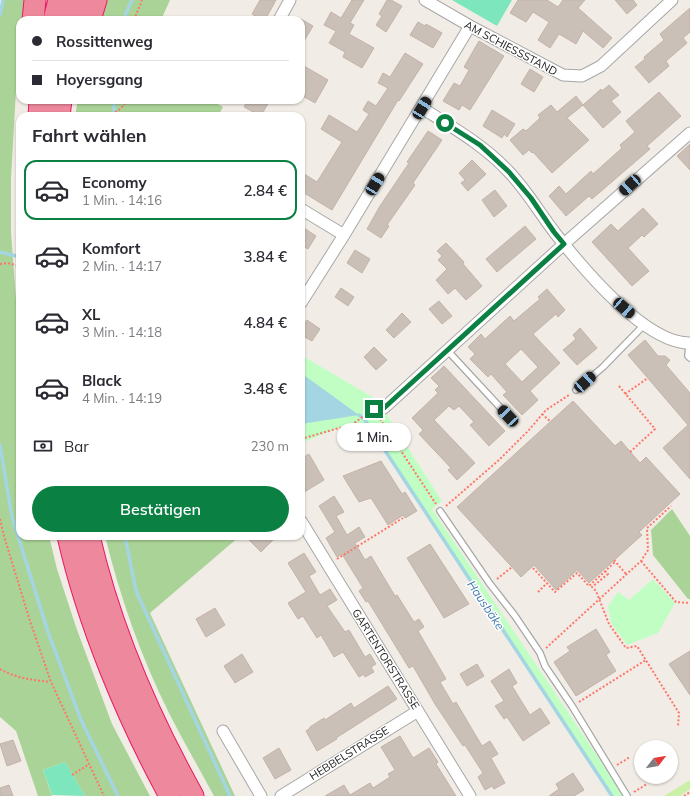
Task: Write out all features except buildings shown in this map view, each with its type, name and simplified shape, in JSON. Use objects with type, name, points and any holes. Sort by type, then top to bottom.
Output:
[{"type":"highway","points":[[33,16],[35,0]]},
{"type":"highway","points":[[55,16],[59,0]]},
{"type":"highway","points":[[76,16],[79,0]]},
{"type":"highway","points":[[91,16],[96,0]]},
{"type":"highway","points":[[69,540],[82,587],[102,647],[143,742],[170,796]]},
{"type":"highway","points":[[90,540],[104,590],[123,644],[164,740],[193,796]]},
{"type":"street","points":[[281,16],[290,0]]},
{"type":"street","name":"AM SCHIESSSTAND","points":[[425,0],[470,26],[563,75],[582,76],[600,66],[672,0]]},
{"type":"street","points":[[305,296],[422,108],[470,26]]},
{"type":"street","points":[[422,108],[480,145],[496,158],[531,198],[554,232],[614,300],[644,325],[678,342],[689,343]]},
{"type":"street","points":[[370,411],[384,408],[564,244],[690,133]]},
{"type":"street","points":[[305,211],[344,235]]},
{"type":"street","name":"GARTENTORSTRASSE","points":[[305,528],[470,796]]},
{"type":"street","name":"HEBBELSTRASSE","points":[[281,796],[418,711]]},
{"type":"street","points":[[223,731],[260,796]]},
{"type":"lane","points":[[576,390],[602,367],[644,325]]},
{"type":"lane","points":[[689,343],[688,356],[690,358]]},
{"type":"lane","points":[[447,350],[508,416]]},
{"type":"lane","points":[[440,511],[540,653],[545,666],[572,706],[627,796]]},
{"type":"path","points":[[136,16],[142,0]]},
{"type":"path","points":[[117,112],[124,104]]},
{"type":"path","points":[[0,264],[7,263],[16,265]]},
{"type":"path","points":[[625,394],[648,378]]},
{"type":"path","points":[[619,386],[655,429],[630,452]]},
{"type":"path","points":[[305,438],[352,424],[370,411],[440,511],[499,460],[528,431],[546,410],[576,390]]},
{"type":"path","points":[[542,414],[551,422]]},
{"type":"path","points":[[540,653],[641,561],[648,550],[647,528],[671,506]]},
{"type":"path","points":[[328,565],[403,518]]},
{"type":"path","points":[[0,520],[30,621],[51,682],[88,765],[104,796]]},
{"type":"path","points":[[534,568],[555,592],[577,573],[589,586],[614,561],[626,574]]},
{"type":"path","points":[[641,561],[676,602],[690,603]]},
{"type":"path","points":[[502,575],[512,567]]},
{"type":"path","points":[[605,571],[608,574],[592,587],[596,591],[609,624],[626,648],[637,646],[679,712],[678,726]]},
{"type":"path","points":[[538,592],[547,584]]},
{"type":"path","points":[[572,706],[646,660]]},
{"type":"path","points":[[0,669],[9,675],[51,682]]},
{"type":"path","points":[[610,769],[630,757]]},
{"type":"path","points":[[72,775],[88,765]]},
{"type":"path","points":[[634,792],[647,784]]},
{"type":"path","points":[[684,796],[690,792]]},
{"type":"green space","points":[[4,0],[24,0],[22,16],[16,16],[16,91],[11,179],[11,232],[16,300],[16,540],[50,540],[57,569],[76,627],[112,724],[150,796],[85,796],[65,762],[43,770],[52,796],[38,796],[16,731],[0,717],[0,13]]},
{"type":"green space","points":[[104,0],[170,0],[163,16],[99,16]]},
{"type":"green space","points":[[452,0],[512,0],[497,26]]},
{"type":"green space","points":[[77,104],[218,104],[223,107],[220,112],[76,112]]},
{"type":"green space","points":[[305,357],[374,398],[385,412],[442,501],[432,509],[624,796],[610,796],[369,424],[354,424],[305,441]]},
{"type":"green space","points":[[672,509],[690,536],[690,599],[688,599],[653,555],[651,530]]},
{"type":"green space","points":[[106,540],[235,540],[150,613],[235,796],[214,796],[169,713],[149,670],[117,582]]},
{"type":"green space","points":[[653,579],[675,603],[658,633],[627,645],[611,623],[608,606],[618,592],[629,600]]},
{"type":"green space","points":[[65,762],[85,796],[52,795],[43,770]]},
{"type":"green space","points":[[690,780],[690,789],[680,796],[664,796]]},
{"type":"water","points":[[305,376],[359,415],[305,423]]},
{"type":"waterway","points":[[0,15],[3,0]]},
{"type":"waterway","points":[[125,16],[132,0]]},
{"type":"waterway","points":[[114,104],[114,112]]},
{"type":"waterway","name":"Hausbäke","points":[[0,252],[16,256]]},
{"type":"waterway","name":"Hausbäke","points":[[359,415],[365,420],[612,796]]},
{"type":"waterway","points":[[0,445],[12,517],[16,530]]},
{"type":"waterway","points":[[19,540],[48,632],[81,720],[118,796]]},
{"type":"waterway","points":[[126,540],[136,591],[230,796]]},
{"type":"route","points":[[374,409],[384,408],[564,244],[531,198],[496,158],[480,145],[445,123]]}]
